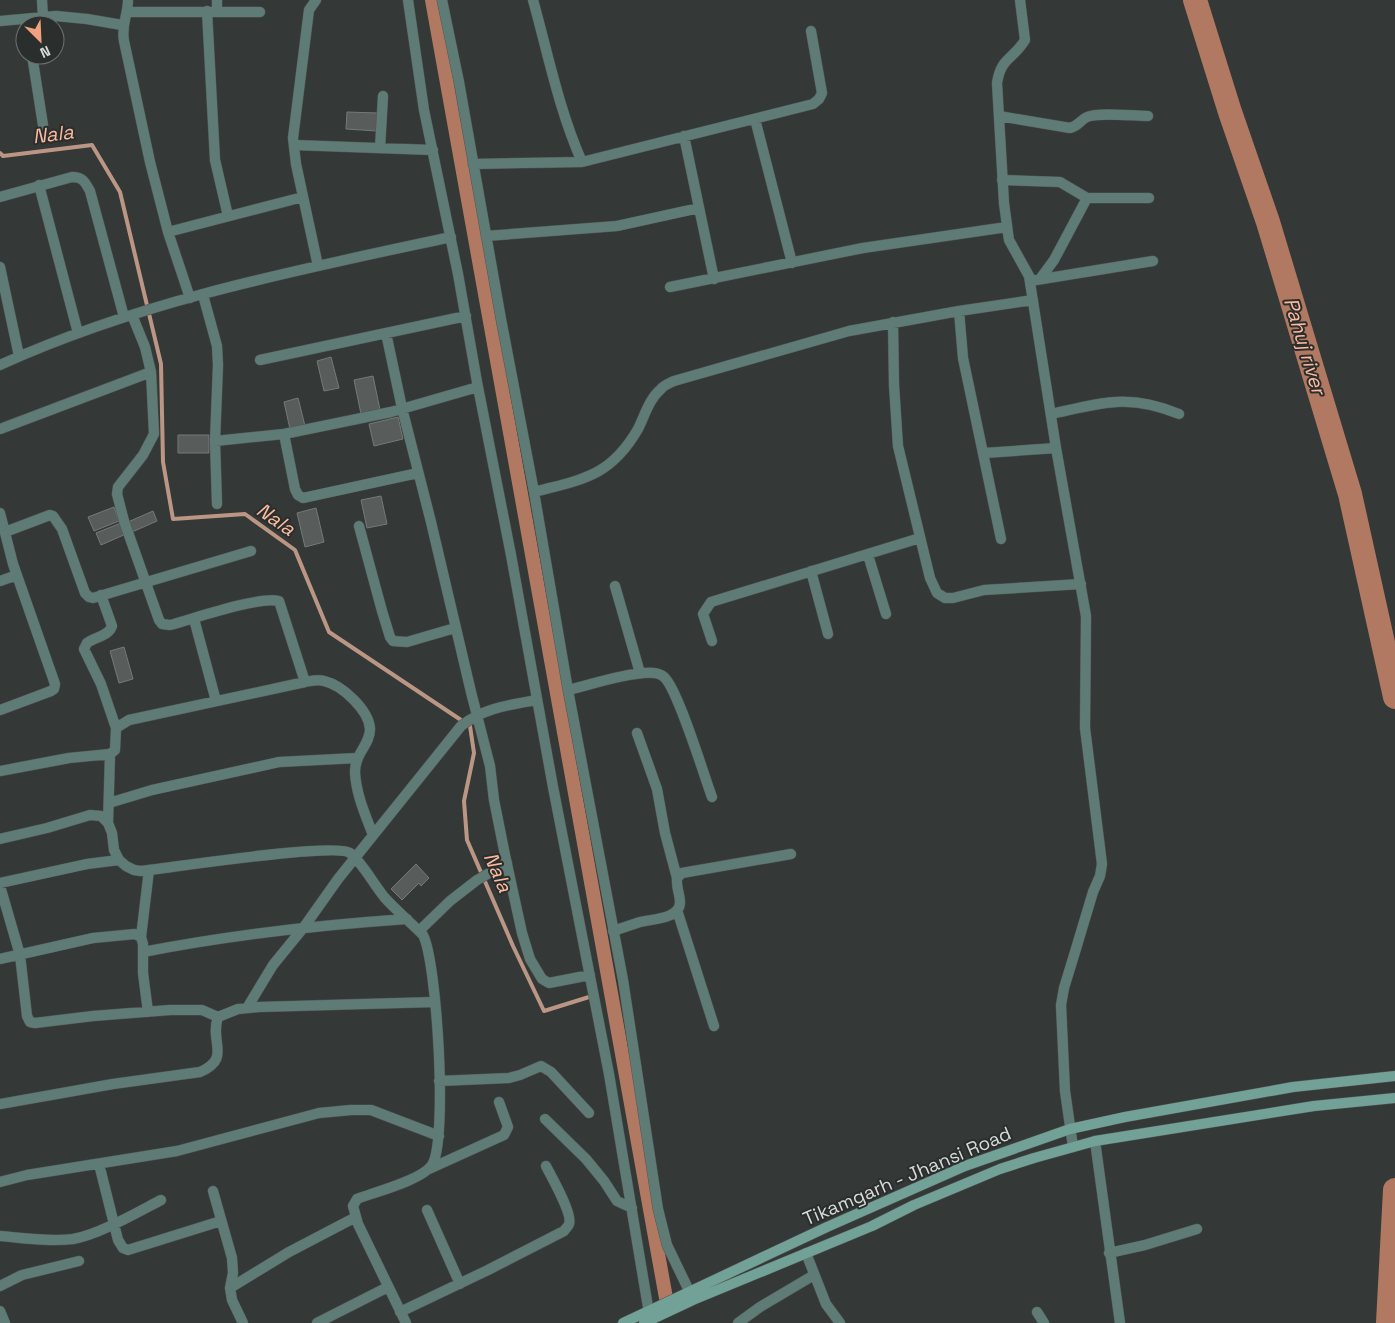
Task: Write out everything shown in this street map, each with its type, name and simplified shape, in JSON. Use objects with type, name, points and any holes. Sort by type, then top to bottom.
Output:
[{"type":"street","points":[[42,0],[43,15]]},
{"type":"street","points":[[128,0],[127,12],[122,25],[124,41],[150,162],[168,232],[190,298]]},
{"type":"street","points":[[217,0],[212,12],[215,160],[228,216]]},
{"type":"street","points":[[316,0],[309,10],[296,109],[294,145],[296,164],[318,266]]},
{"type":"street","points":[[408,0],[424,110],[451,237],[609,1074],[632,1208],[648,1318]]},
{"type":"street","points":[[442,0],[459,82],[568,690],[623,980],[658,1208],[667,1246],[687,1299]]},
{"type":"street","points":[[533,0],[560,104],[582,162]]},
{"type":"street","points":[[1020,0],[1025,40],[1021,47],[1003,63],[999,71],[997,83],[1002,180],[1010,240],[1035,280]]},
{"type":"street","points":[[127,12],[260,12]]},
{"type":"street","points":[[65,17],[122,25]]},
{"type":"street","points":[[0,21],[15,22]]},
{"type":"street","points":[[473,164],[582,162],[813,104],[819,100],[822,93],[811,31]]},
{"type":"street","points":[[34,65],[43,125]]},
{"type":"street","points":[[380,148],[383,96]]},
{"type":"street","points":[[999,116],[1070,128],[1077,126],[1088,117],[1096,115],[1148,116]]},
{"type":"street","points":[[755,118],[792,263]]},
{"type":"street","points":[[684,136],[714,279]]},
{"type":"street","points":[[294,145],[433,150]]},
{"type":"street","points":[[0,197],[72,177],[80,177],[90,191],[131,315],[145,347],[151,372],[154,434],[143,455],[118,487],[117,494],[124,521],[145,582],[162,624],[170,625],[257,602],[279,601],[305,682]]},
{"type":"street","points":[[1002,180],[1060,182],[1087,198],[1149,198]]},
{"type":"street","points":[[40,185],[78,333]]},
{"type":"street","points":[[168,232],[303,197]]},
{"type":"street","points":[[1073,1147],[1065,1091],[1061,1006],[1069,970],[1093,892],[1100,876],[1102,864],[1085,728],[1086,616],[1056,448],[1033,300],[1035,280],[1054,260],[1087,198]]},
{"type":"street","points":[[486,236],[617,226],[699,208]]},
{"type":"street","points":[[670,288],[863,248],[1008,227]]},
{"type":"street","points":[[0,365],[46,344],[155,307],[318,266],[451,237]]},
{"type":"street","points":[[1035,280],[1153,261]]},
{"type":"street","points":[[0,267],[19,356]]},
{"type":"street","points":[[203,295],[217,346],[215,441],[217,504]]},
{"type":"street","points":[[534,492],[595,475],[606,468],[627,446],[649,405],[660,389],[674,381],[840,333],[894,322],[1033,300]]},
{"type":"street","points":[[959,311],[963,358],[984,452],[1000,539]]},
{"type":"street","points":[[260,360],[466,316]]},
{"type":"street","points":[[894,322],[894,385],[898,446],[930,578],[937,593],[945,598],[962,597],[984,590],[1081,584]]},
{"type":"street","points":[[386,333],[474,717],[490,766],[494,800],[524,941],[530,959],[542,979],[549,983],[590,975]]},
{"type":"street","points":[[0,430],[151,372]]},
{"type":"street","points":[[215,441],[284,434],[402,408],[478,387]]},
{"type":"street","points":[[1051,414],[1104,402],[1126,401],[1162,407],[1179,414]]},
{"type":"street","points":[[284,434],[295,489],[298,495],[303,498],[418,473]]},
{"type":"street","points":[[984,452],[1056,448]]},
{"type":"street","points":[[0,513],[17,575],[56,684],[51,692],[0,710]]},
{"type":"street","points":[[5,532],[45,517],[53,516],[62,529],[85,593],[89,597],[101,596],[251,551]]},
{"type":"street","points":[[359,526],[382,611],[393,641],[407,642],[455,628]]},
{"type":"street","points":[[712,641],[703,614],[711,602],[920,538]]},
{"type":"street","points":[[868,555],[886,614]]},
{"type":"street","points":[[811,571],[828,634]]},
{"type":"street","points":[[0,581],[17,575]]},
{"type":"street","points":[[615,586],[640,673]]},
{"type":"street","points":[[0,771],[69,758],[110,754],[115,750],[116,728],[101,684],[84,649],[87,642],[111,630],[110,620],[101,596]]},
{"type":"street","points":[[194,619],[216,701]]},
{"type":"street","points":[[568,690],[640,673],[655,673],[664,677],[671,687],[712,797]]},
{"type":"street","points":[[116,728],[129,720],[305,682],[322,680],[334,684],[351,697],[361,708],[370,728],[368,741],[358,754],[355,769],[356,783],[373,835]]},
{"type":"street","points":[[247,1008],[273,966],[338,879],[461,726],[474,717],[494,708],[537,700]]},
{"type":"street","points":[[613,931],[640,922],[667,917],[677,910],[680,902],[676,888],[677,878],[665,834],[657,789],[637,733]]},
{"type":"street","points":[[110,754],[108,822],[112,833],[114,850],[119,860],[126,866],[134,870],[149,870],[202,862],[335,850],[348,851],[386,898],[419,931],[427,942],[431,960],[439,1081],[437,1155],[428,1170]]},
{"type":"street","points":[[109,803],[152,790],[279,762],[357,758]]},
{"type":"street","points":[[0,839],[90,815],[101,816],[108,822]]},
{"type":"street","points":[[677,878],[682,873],[690,871],[791,854]]},
{"type":"street","points":[[119,860],[87,864],[0,884],[20,955],[27,1016],[30,1022],[148,1012],[202,1010],[218,1017],[238,1009],[247,1008],[435,1002]]},
{"type":"street","points":[[419,931],[450,901],[476,880],[507,863]]},
{"type":"street","points":[[148,1012],[140,937],[149,870]]},
{"type":"street","points":[[677,910],[714,1026]]},
{"type":"street","points":[[143,952],[188,943],[304,927],[407,919]]},
{"type":"street","points":[[0,959],[94,938],[135,934],[140,937]]},
{"type":"street","points":[[0,1104],[113,1084],[200,1072],[211,1068],[219,1054],[215,1026],[218,1017]]},
{"type":"street","points":[[439,1081],[509,1078],[541,1066],[552,1072],[589,1113]]},
{"type":"street","name":"Tikamgarh - Jhansi Road","points":[[687,1299],[827,1228],[965,1166],[1070,1129],[1125,1116],[1292,1087],[1395,1076]]},
{"type":"street","points":[[623,1323],[648,1318],[687,1299],[872,1226],[914,1205],[1000,1169],[1073,1147],[1094,1141],[1314,1106],[1395,1098]]},
{"type":"street","points":[[406,1323],[356,1217],[353,1206],[357,1199],[408,1181],[504,1135],[508,1127],[499,1102]]},
{"type":"street","points":[[0,1182],[27,1175],[176,1151],[319,1113],[371,1110],[439,1136]]},
{"type":"street","points":[[545,1119],[586,1159],[617,1201],[632,1208]]},
{"type":"street","points":[[1094,1141],[1120,1323]]},
{"type":"street","points":[[99,1164],[118,1240],[123,1248],[128,1250],[221,1221]]},
{"type":"street","points":[[400,1312],[564,1231],[570,1219],[546,1166]]},
{"type":"street","points":[[212,1191],[232,1258],[233,1273],[230,1288],[232,1300],[243,1323]]},
{"type":"street","points":[[0,1236],[68,1240],[94,1232],[161,1200]]},
{"type":"street","points":[[427,1210],[460,1284]]},
{"type":"street","points":[[230,1288],[289,1252],[356,1217]]},
{"type":"street","points":[[1109,1253],[1197,1230]]},
{"type":"street","points":[[806,1253],[826,1304],[840,1323]]},
{"type":"street","points":[[0,1286],[22,1275],[79,1261]]},
{"type":"street","points":[[738,1323],[760,1307],[814,1275]]},
{"type":"street","points":[[317,1323],[388,1287]]},
{"type":"street","points":[[0,1311],[5,1323]]},
{"type":"street","points":[[1037,1312],[1044,1323]]},
{"type":"building","points":[[347,112],[378,113],[377,131],[346,129]]},
{"type":"building","points":[[331,357],[339,388],[324,391],[317,361]]},
{"type":"building","points":[[373,376],[380,410],[361,414],[354,380]]},
{"type":"building","points":[[298,398],[305,426],[290,429],[284,402]]},
{"type":"building","points":[[398,417],[403,439],[374,446],[369,424]]},
{"type":"building","points":[[178,435],[209,435],[209,453],[178,453]]},
{"type":"building","points":[[381,496],[387,524],[367,528],[361,500]]},
{"type":"building","points":[[114,507],[119,521],[94,531],[88,517]]},
{"type":"building","points":[[316,508],[324,542],[305,547],[297,513]]},
{"type":"building","points":[[153,511],[157,521],[132,532],[128,522]]},
{"type":"building","points":[[121,523],[126,534],[101,545],[96,533]]},
{"type":"building","points":[[124,647],[133,679],[119,683],[110,651]]},
{"type":"building","points":[[416,864],[429,878],[421,886],[419,883],[402,900],[391,889]]},
{"type":"waterway","points":[[432,0],[666,1298]]},
{"type":"waterway","name":"Pahuj river","points":[[1195,0],[1230,112],[1268,222],[1350,494],[1395,697]]},
{"type":"waterway","name":"Nala","points":[[0,153],[3,156],[92,145],[120,192],[161,364],[163,462],[173,519],[245,514],[295,550],[329,632],[470,726],[474,753],[464,801],[467,840],[513,946],[544,1011],[589,997]]},
{"type":"waterway","name":"Pahuj river","points":[[1388,1323],[1395,1190]]}]
